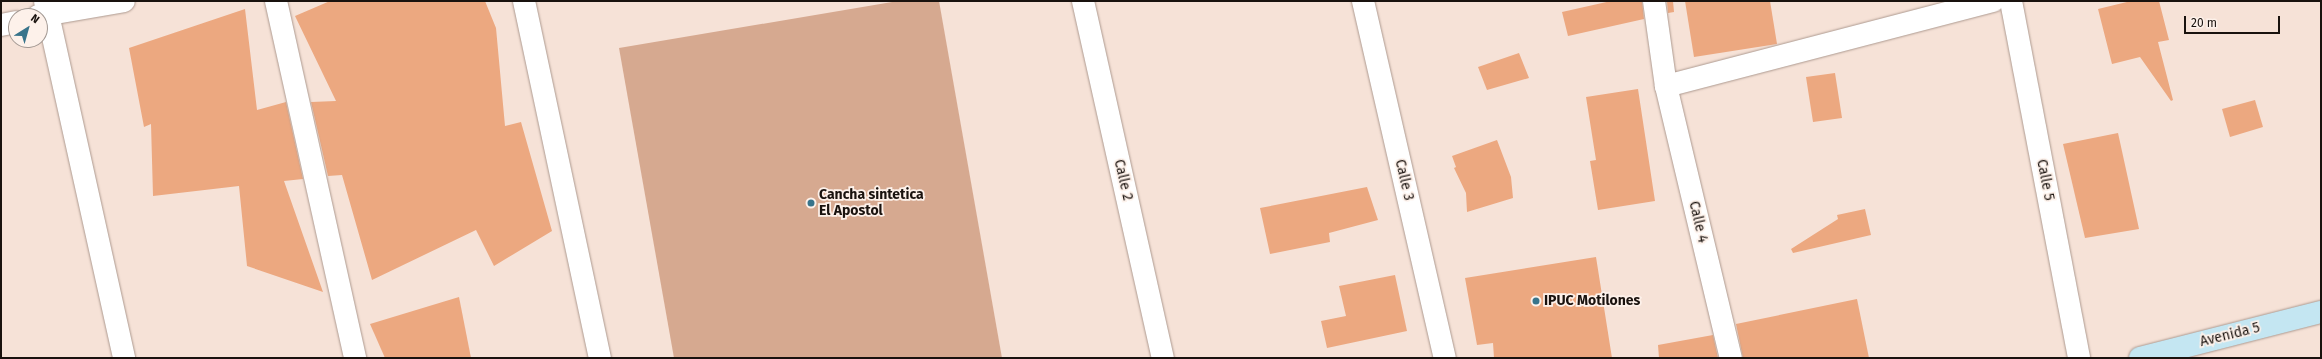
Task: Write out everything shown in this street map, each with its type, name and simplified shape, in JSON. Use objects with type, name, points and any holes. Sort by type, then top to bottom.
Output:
[{"type":"street","points":[[48,10],[124,1]]},
{"type":"street","points":[[276,1],[355,358]]},
{"type":"street","points":[[524,1],[600,358]]},
{"type":"street","name":"Calle 2","points":[[1082,1],[1163,358]]},
{"type":"street","name":"Calle 3","points":[[1363,1],[1445,358]]},
{"type":"street","name":"Calle 4","points":[[1654,1],[1666,86],[1731,358]]},
{"type":"street","points":[[1666,86],[1993,1]]},
{"type":"street","name":"Calle 5","points":[[2011,1],[2079,358]]},
{"type":"street","points":[[48,27],[124,358]]},
{"type":"street","name":"Avenida 5","points":[[2140,358],[2321,312]]},
{"type":"shaded area","name":"Cancha sintetica El Apostol","points":[[898,1],[939,1],[1002,358],[674,358],[619,48]]},
{"type":"building","points":[[330,1],[485,1],[496,28],[505,126],[521,122],[552,231],[494,266],[476,230],[372,280],[342,175],[328,176],[311,102],[336,101],[295,16]]},
{"type":"building","points":[[1611,1],[1642,1],[1644,19],[1568,36],[1562,12]]},
{"type":"building","points":[[1667,1],[1673,1],[1674,12],[1668,13]]},
{"type":"building","points":[[1685,1],[1770,1],[1777,44],[1694,57]]},
{"type":"building","points":[[2131,1],[2159,1],[2169,40],[2158,42],[2173,100],[2171,101],[2140,57],[2112,64],[2098,9]]},
{"type":"building","points":[[245,9],[257,110],[286,102],[303,179],[284,181],[323,292],[247,266],[239,186],[153,196],[151,124],[144,127],[129,48]]},
{"type":"building","points":[[1519,53],[1529,78],[1487,90],[1478,67]]},
{"type":"building","points":[[1835,73],[1842,118],[1813,122],[1806,77]]},
{"type":"building","points":[[1638,89],[1655,201],[1598,210],[1590,161],[1596,160],[1586,97]]},
{"type":"building","points":[[2255,100],[2263,127],[2230,137],[2222,109]]},
{"type":"building","points":[[2118,133],[2139,229],[2085,238],[2063,144]]},
{"type":"building","points":[[1497,140],[1511,177],[1513,198],[1467,212],[1466,193],[1454,168],[1456,167],[1452,156]]},
{"type":"building","points":[[1367,187],[1378,220],[1329,233],[1330,242],[1270,254],[1260,208]]},
{"type":"building","points":[[1865,209],[1871,235],[1793,253],[1791,249],[1838,219],[1837,215]]},
{"type":"building","name":"IPUC Motilones","points":[[1596,257],[1612,358],[1494,358],[1493,343],[1477,345],[1465,278]]},
{"type":"building","points":[[1395,275],[1407,331],[1327,348],[1321,321],[1346,316],[1339,286]]},
{"type":"building","points":[[459,297],[471,358],[385,358],[370,324]]},
{"type":"building","points":[[1857,299],[1869,358],[1743,358],[1736,324]]},
{"type":"building","points":[[1713,335],[1718,358],[1659,358],[1658,345]]},
{"type":"place","name":"Cancha sintetica El Apostol","points":[[811,203]]},
{"type":"place","name":"IPUC Motilones","points":[[1536,301]]}]
